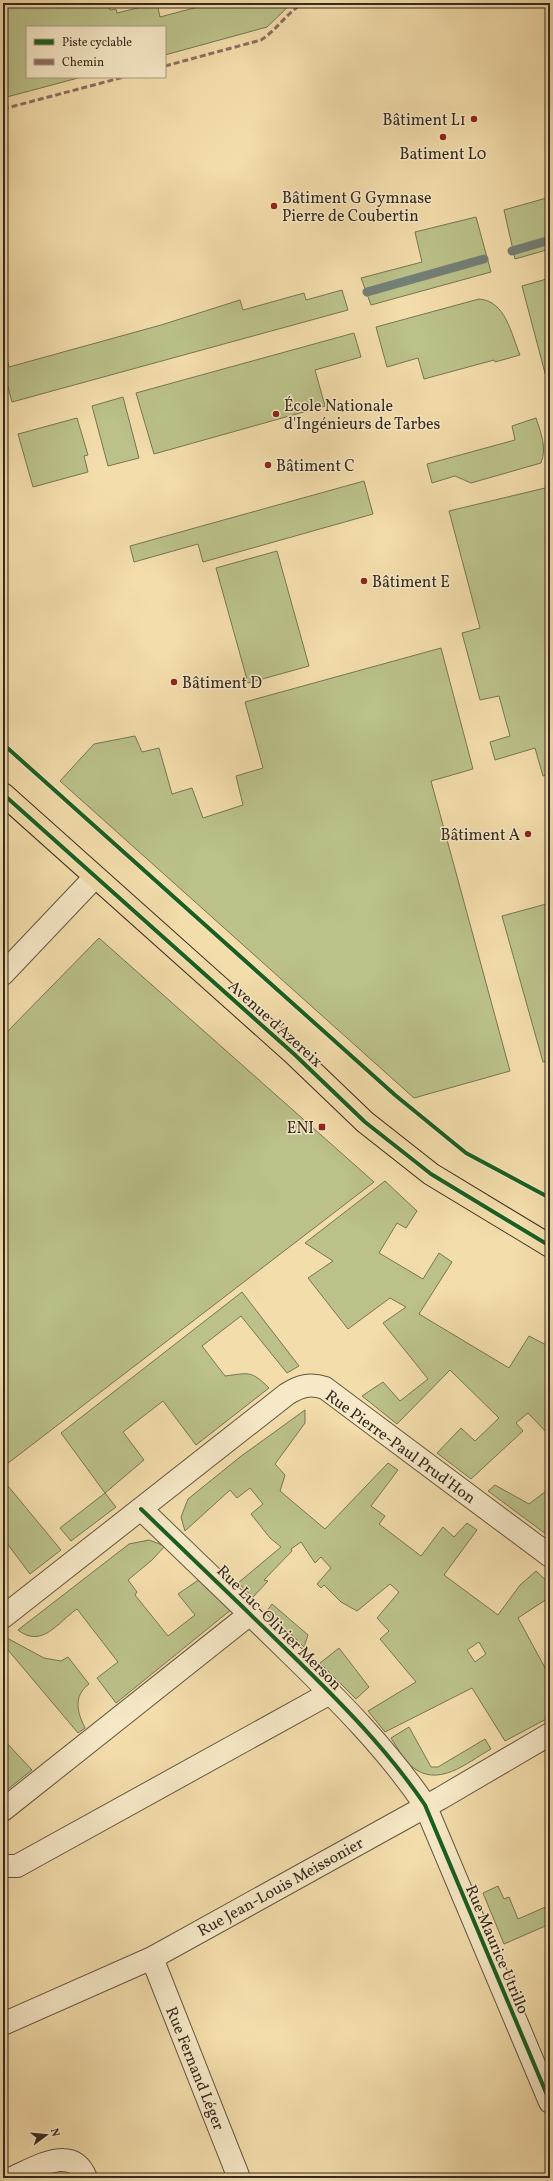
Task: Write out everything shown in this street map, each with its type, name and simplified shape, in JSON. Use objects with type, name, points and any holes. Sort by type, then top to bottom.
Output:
[{"type":"main road","name":"Avenue d'Azereix","points":[[3,794],[94,877],[294,1054],[365,1122],[431,1174],[550,1246]]},
{"type":"street","points":[[3,974],[94,877]]},
{"type":"street","name":"Rue Pierre-Paul Prud'Hon","points":[[3,1617],[287,1394],[306,1385],[316,1385],[324,1388],[550,1556]]},
{"type":"street","name":"Rue Luc-Olivier Merson","points":[[141,1509],[330,1693],[392,1759],[425,1805]]},
{"type":"street","points":[[3,1810],[250,1614]]},
{"type":"street","points":[[3,1866],[17,1866],[330,1693]]},
{"type":"street","name":"Rue Jean-Louis Meissonier","points":[[3,2024],[152,1958],[550,1734]]},
{"type":"street","name":"Rue Maurice Utrillo","points":[[425,1805],[550,2102]]},
{"type":"street","name":"Rue Fernand Léger","points":[[152,1958],[239,2178]]},
{"type":"street","points":[[12,2178],[59,2159],[70,2159],[78,2165],[86,2178]]},
{"type":"green space","points":[[3,3],[108,3],[110,10],[116,9],[117,13],[157,3],[160,17],[213,3],[292,3],[267,27],[166,55],[166,26],[26,26],[26,78],[78,78],[3,98]]},
{"type":"green space","points":[[550,197],[550,249],[515,259],[504,210]]},
{"type":"green space","points":[[476,217],[491,272],[371,305],[361,278],[422,262],[415,232]]},
{"type":"green space","points":[[550,278],[550,392],[522,286]]},
{"type":"green space","points":[[342,290],[348,310],[12,402],[3,368],[3,343],[9,367],[161,325],[240,300],[243,310],[304,293],[306,300]]},
{"type":"green space","points":[[479,299],[488,301],[496,306],[501,312],[510,329],[520,355],[495,362],[494,360],[424,379],[418,358],[387,367],[376,327]]},
{"type":"green space","points":[[354,333],[361,357],[315,370],[325,406],[154,454],[136,393]]},
{"type":"green space","points":[[123,397],[139,458],[108,466],[92,406]]},
{"type":"green space","points":[[77,418],[88,455],[84,456],[88,472],[33,487],[18,434]]},
{"type":"green space","points":[[536,418],[543,446],[543,457],[541,463],[471,483],[455,476],[432,483],[427,464],[515,440],[512,426]]},
{"type":"green space","points":[[364,481],[373,514],[203,562],[198,544],[134,562],[130,546]]},
{"type":"green space","points":[[545,488],[550,494],[550,774],[543,776],[535,748],[495,760],[490,742],[510,736],[499,696],[480,700],[462,633],[480,628],[449,511]]},
{"type":"green space","points":[[277,551],[309,666],[248,683],[216,568]]},
{"type":"green space","points":[[441,648],[473,769],[431,781],[510,1071],[414,1098],[60,781],[94,744],[135,736],[142,752],[159,748],[172,794],[192,788],[203,818],[243,805],[236,776],[263,768],[245,702]]},
{"type":"green space","points":[[550,903],[550,1060],[543,1062],[502,916]]},
{"type":"green space","points":[[99,938],[374,1182],[3,1467],[3,1036]]},
{"type":"green space","points":[[385,1181],[417,1211],[406,1228],[397,1223],[379,1253],[423,1279],[439,1253],[452,1262],[419,1314],[509,1368],[529,1336],[550,1347],[550,1436],[528,1413],[516,1423],[523,1431],[471,1479],[437,1453],[461,1428],[475,1441],[499,1418],[450,1370],[397,1424],[362,1396],[383,1382],[400,1401],[428,1379],[383,1323],[406,1307],[390,1298],[348,1329],[308,1278],[333,1261],[305,1243]]},
{"type":"green space","points":[[242,1292],[299,1366],[287,1373],[241,1316],[202,1346],[225,1376],[249,1374],[258,1378],[269,1388],[196,1445],[163,1401],[123,1432],[144,1460],[105,1493],[61,1433]]},
{"type":"green space","points":[[305,1410],[305,1423],[275,1464],[285,1475],[280,1491],[325,1529],[388,1463],[398,1470],[371,1506],[385,1516],[379,1524],[421,1556],[443,1527],[454,1537],[467,1523],[477,1530],[444,1575],[498,1615],[520,1585],[536,1571],[550,1584],[550,1597],[518,1618],[550,1677],[550,1717],[505,1741],[472,1688],[385,1732],[368,1711],[416,1682],[380,1639],[389,1631],[377,1618],[399,1592],[390,1584],[357,1611],[341,1602],[324,1585],[321,1588],[317,1584],[331,1568],[321,1557],[315,1563],[301,1542],[291,1549],[292,1551],[264,1580],[268,1581],[253,1597],[238,1583],[281,1547],[270,1538],[251,1514],[263,1504],[250,1488],[237,1498],[230,1490],[185,1531],[181,1517],[188,1499],[240,1457]],"holes":[[[479,1642],[486,1654],[475,1662],[467,1650]]]},
{"type":"green space","points":[[3,1480],[61,1550],[30,1574],[3,1538]]},
{"type":"green space","points":[[495,1485],[529,1504],[550,1488],[550,1537],[488,1491]]},
{"type":"green space","points":[[105,1493],[116,1507],[71,1541],[60,1528]]},
{"type":"green space","points":[[149,1540],[165,1546],[152,1560],[128,1580],[137,1592],[135,1595],[168,1636],[195,1615],[178,1594],[200,1579],[232,1609],[116,1703],[97,1678],[118,1662],[77,1609],[49,1632],[42,1635],[35,1637],[18,1630],[129,1544]]},
{"type":"green space","points":[[272,1604],[308,1635],[304,1647],[267,1611]]},
{"type":"green space","points":[[7,1638],[44,1658],[61,1661],[68,1657],[89,1684],[80,1694],[78,1704],[80,1716],[85,1728],[78,1733],[3,1644]]},
{"type":"green space","points":[[339,1648],[369,1687],[356,1699],[320,1663]]},
{"type":"green space","points":[[409,1727],[431,1767],[438,1767],[485,1739],[491,1749],[462,1767],[442,1774],[431,1775],[421,1772],[411,1766],[391,1738]]},
{"type":"green space","points":[[3,1739],[32,1770],[3,1793]]},
{"type":"green space","points":[[498,1886],[504,1899],[509,1897],[518,1919],[550,1905],[550,1924],[504,1944],[483,1893]]},
{"type":"waterway","points":[[512,251],[550,240]]},
{"type":"waterway","points":[[367,292],[484,259]]},
{"type":"marked path","points":[[166,66],[261,40],[298,6],[304,3]]},
{"type":"marked path","points":[[3,109],[120,78]]},
{"type":"cycle path","points":[[3,744],[395,1095],[466,1153],[550,1198]]},
{"type":"cycle path","points":[[3,794],[294,1054],[365,1122],[431,1174],[550,1246]]},
{"type":"cycle path","points":[[141,1509],[345,1708],[379,1745],[425,1805],[550,2102]]},
{"type":"place","name":"Bâtiment L1","points":[[474,119]]},
{"type":"place","name":"Batiment L0","points":[[443,137]]},
{"type":"place","name":"Bâtiment G Gymnase Pierre de Coubertin","points":[[274,206]]},
{"type":"place","name":"École Nationale d'Ingénieurs de Tarbes","points":[[276,414]]},
{"type":"place","name":"Bâtiment C","points":[[268,465]]},
{"type":"place","name":"Bâtiment E","points":[[364,581]]},
{"type":"place","name":"Bâtiment D","points":[[174,682]]},
{"type":"place","name":"Bâtiment A","points":[[528,834]]},
{"type":"place","name":"ENI","points":[[322,1127]]}]
